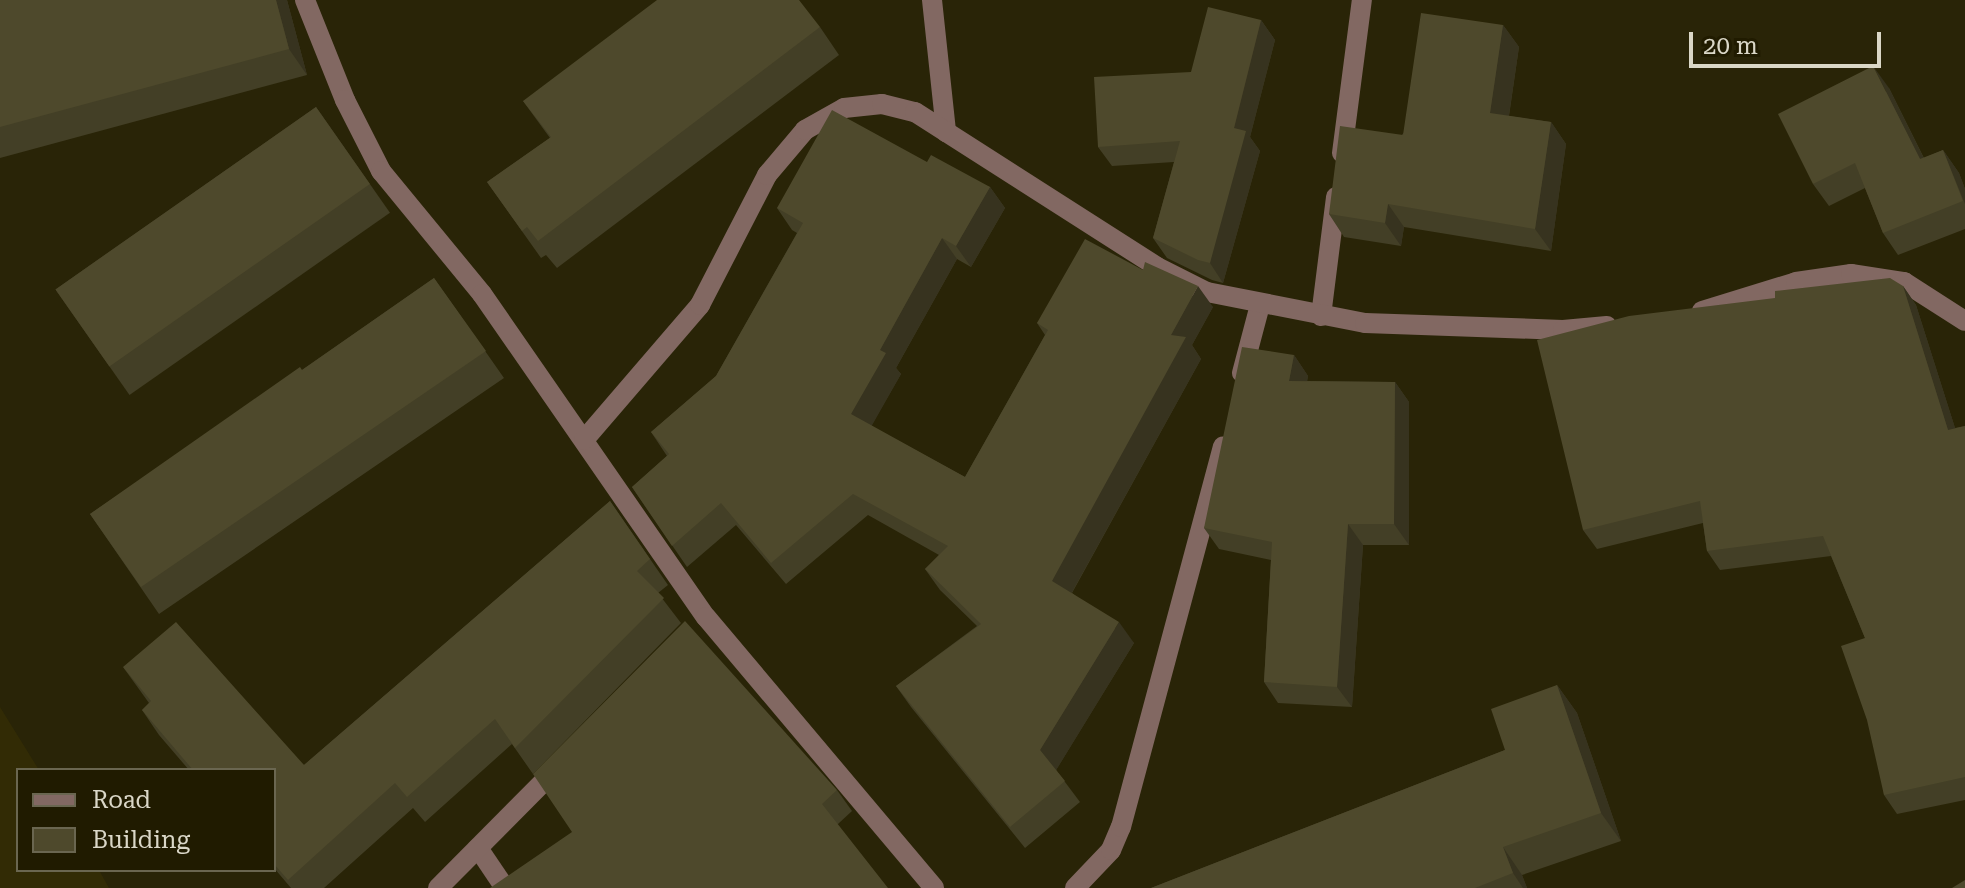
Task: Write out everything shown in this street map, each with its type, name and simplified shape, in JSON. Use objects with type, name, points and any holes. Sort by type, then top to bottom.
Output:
[{"type":"street","points":[[305,0],[345,100],[381,171],[482,294],[584,440],[701,623],[934,888]]},
{"type":"street","points":[[932,0],[946,132]]},
{"type":"street","points":[[1321,316],[1362,0]]},
{"type":"street","points":[[584,440],[700,305],[767,175],[805,130],[844,108],[882,104],[915,112],[1157,267],[1207,292],[1260,305],[1365,323],[1563,330],[1633,324]]},
{"type":"street","points":[[1674,317],[1796,282],[1851,274],[1904,282],[1965,321]]},
{"type":"street","points":[[1236,397],[1260,305]]},
{"type":"street","points":[[1075,888],[1111,850],[1121,827],[1228,428]]},
{"type":"street","points":[[438,888],[576,749]]},
{"type":"street","points":[[478,848],[505,888]]},
{"type":"shaded area","points":[[0,707],[38,768],[16,768],[16,872],[100,872],[109,888],[0,888]]},
{"type":"building","points":[[0,0],[276,0],[289,49],[0,127]]},
{"type":"building","points":[[657,0],[799,0],[820,27],[538,241],[527,227],[522,231],[487,182],[551,137],[523,101]]},
{"type":"building","points":[[1208,7],[1261,20],[1234,128],[1246,131],[1210,263],[1153,238],[1180,141],[1098,147],[1094,77],[1191,72]]},
{"type":"building","points":[[1421,13],[1503,25],[1490,113],[1551,122],[1535,229],[1388,204],[1385,223],[1329,214],[1340,126],[1403,135]]},
{"type":"building","points":[[1873,66],[1920,159],[1943,150],[1963,201],[1883,233],[1855,163],[1813,184],[1778,114]]},
{"type":"building","points":[[316,107],[370,184],[109,366],[56,289]]},
{"type":"building","points":[[832,110],[927,162],[931,155],[990,187],[956,246],[942,238],[880,350],[886,353],[851,414],[965,477],[1048,330],[1037,323],[1085,239],[1143,270],[1145,262],[1198,286],[1171,335],[1186,337],[1052,581],[1119,622],[1040,750],[1065,781],[1010,827],[896,686],[981,624],[925,569],[948,546],[853,494],[771,563],[721,503],[672,546],[632,487],[669,454],[651,432],[716,376],[803,223],[777,208]]},
{"type":"building","points":[[434,278],[486,351],[141,587],[90,514],[300,367],[302,370]]},
{"type":"building","points":[[1890,278],[1903,286],[1948,430],[1965,426],[1965,777],[1884,795],[1867,720],[1841,646],[1865,638],[1823,536],[1707,551],[1700,501],[1583,530],[1537,340],[1629,316],[1775,298],[1775,291]]},
{"type":"building","points":[[1242,347],[1294,355],[1289,381],[1395,382],[1394,524],[1348,524],[1337,687],[1264,682],[1272,542],[1204,528]]},
{"type":"building","points":[[610,501],[650,559],[637,571],[664,598],[515,748],[495,719],[407,797],[395,783],[288,880],[276,866],[276,768],[191,768],[142,710],[151,701],[123,667],[176,622],[304,765]]},
{"type":"building","points":[[685,621],[837,790],[822,804],[888,888],[490,888],[572,832],[533,774]]},
{"type":"building","points":[[1557,685],[1601,813],[1503,847],[1513,873],[1475,888],[1151,888],[1505,750],[1491,709]]},
{"type":"building","points":[[1965,880],[1965,888],[1952,888]]}]
